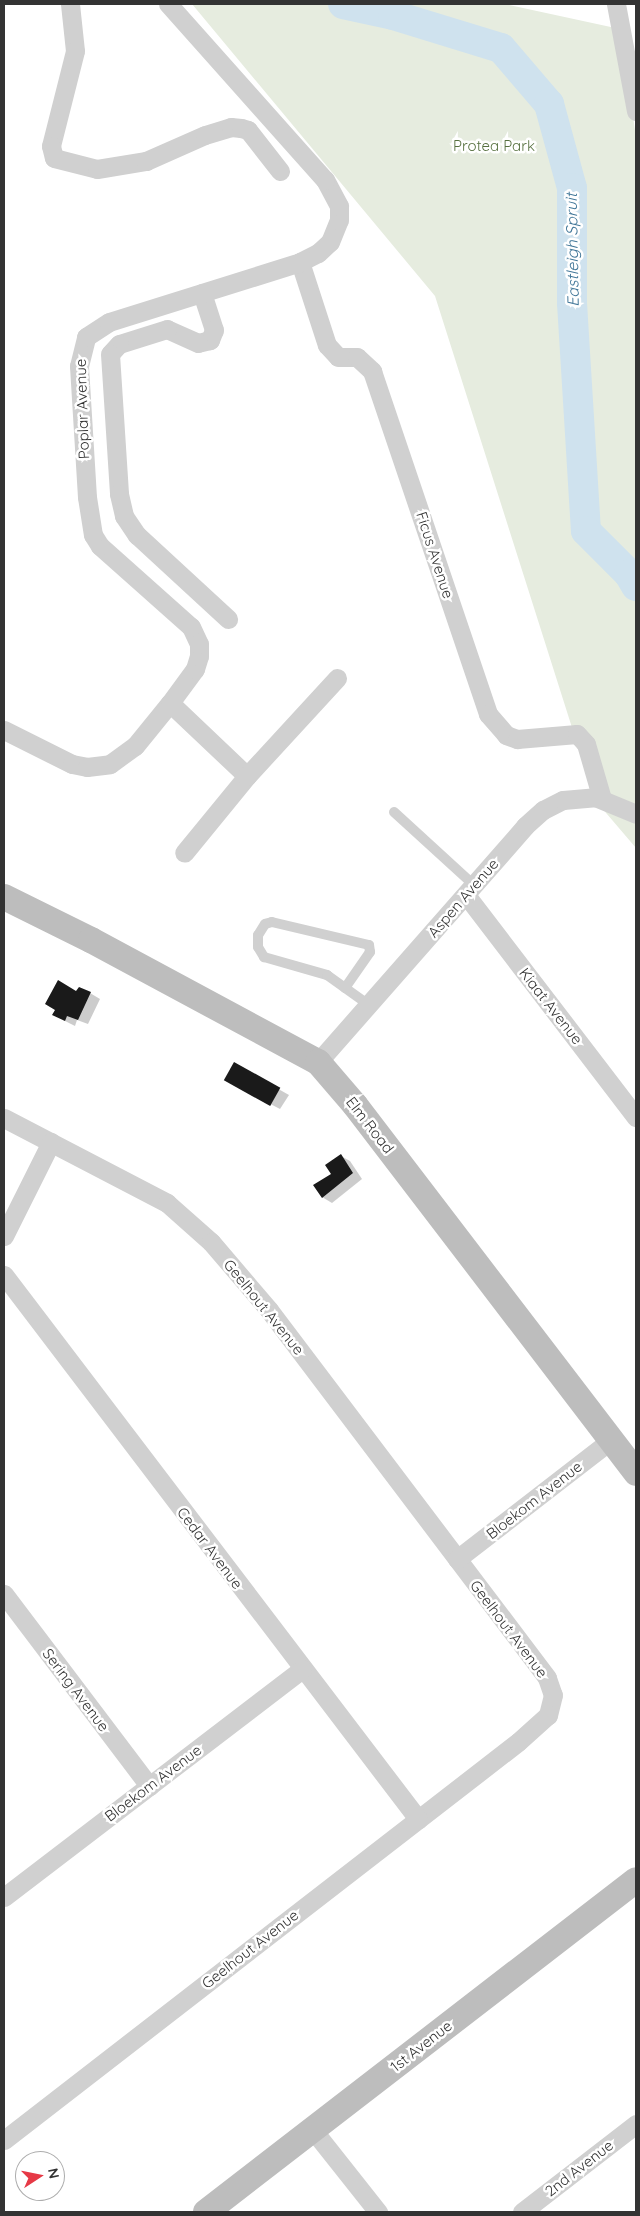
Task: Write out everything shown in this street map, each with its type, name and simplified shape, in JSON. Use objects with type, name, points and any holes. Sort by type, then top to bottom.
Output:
[{"type":"street","points":[[70,4],[75,51],[51,146],[54,158],[97,169],[146,161],[206,135],[231,127],[248,130],[280,171]]},
{"type":"street","name":"Poplar Avenue","points":[[4,730],[72,764],[99,767],[120,759],[135,746],[195,669],[199,644],[184,620],[100,546],[93,535],[84,463],[80,351],[86,337],[109,322],[300,262],[318,253],[335,234],[339,206],[325,180],[168,4]]},
{"type":"street","points":[[616,4],[636,111]]},
{"type":"street","name":"Ficus Avenue","points":[[300,262],[327,345],[338,356],[357,358],[372,371],[488,714],[506,735],[517,739],[577,734],[586,744],[602,799]]},
{"type":"street","points":[[202,292],[214,330],[210,340],[198,343],[178,331],[167,329],[119,344],[110,354],[119,494],[124,516],[137,535],[228,618]]},
{"type":"street","points":[[184,853],[247,776],[336,678]]},
{"type":"street","points":[[170,703],[247,776]]},
{"type":"street","name":"Aspen Avenue","points":[[318,1062],[543,810],[563,800],[602,799],[636,814]]},
{"type":"street","name":"Kiaat Avenue","points":[[470,890],[636,1116]]},
{"type":"street","name":"Elm Road","points":[[4,897],[91,940],[318,1062],[355,1105],[636,1473]]},
{"type":"street","name":"Geelhout Avenue","points":[[4,1118],[167,1203],[212,1242],[269,1310],[547,1678],[552,1704],[548,1715],[525,1736],[4,2140]]},
{"type":"street","points":[[4,1236],[50,1142]]},
{"type":"street","name":"Cedar Avenue","points":[[4,1275],[418,1819]]},
{"type":"street","name":"Bloekom Avenue","points":[[457,1560],[611,1440]]},
{"type":"street","name":"Sering Avenue","points":[[4,1594],[149,1786]]},
{"type":"street","name":"Bloekom Avenue","points":[[4,1897],[302,1669]]},
{"type":"street","name":"1st Avenue","points":[[206,2212],[636,1880]]},
{"type":"street","name":"2nd Avenue","points":[[522,2212],[636,2124]]},
{"type":"street","points":[[314,2130],[378,2212]]},
{"type":"lane","points":[[394,812],[470,890]]},
{"type":"lane","points":[[346,988],[370,952],[368,945],[272,922],[265,924],[258,936],[258,946],[264,957],[319,972],[346,988],[369,1005]]},
{"type":"green space","name":"Protea Park","points":[[192,4],[504,4],[620,29],[636,137],[636,848],[595,800],[435,296]]},
{"type":"building","points":[[58,980],[76,991],[79,987],[91,992],[78,1020],[67,1016],[65,1021],[52,1015],[55,1010],[45,1004]]},
{"type":"building","points":[[234,1062],[280,1088],[270,1106],[224,1080]]},
{"type":"building","points":[[341,1154],[353,1173],[322,1198],[313,1185],[331,1174],[325,1165]]},
{"type":"waterway","name":"Eastleigh Spruit","points":[[343,4],[393,15],[501,48],[549,104],[572,188],[572,303],[586,531],[629,574],[636,586]]}]
